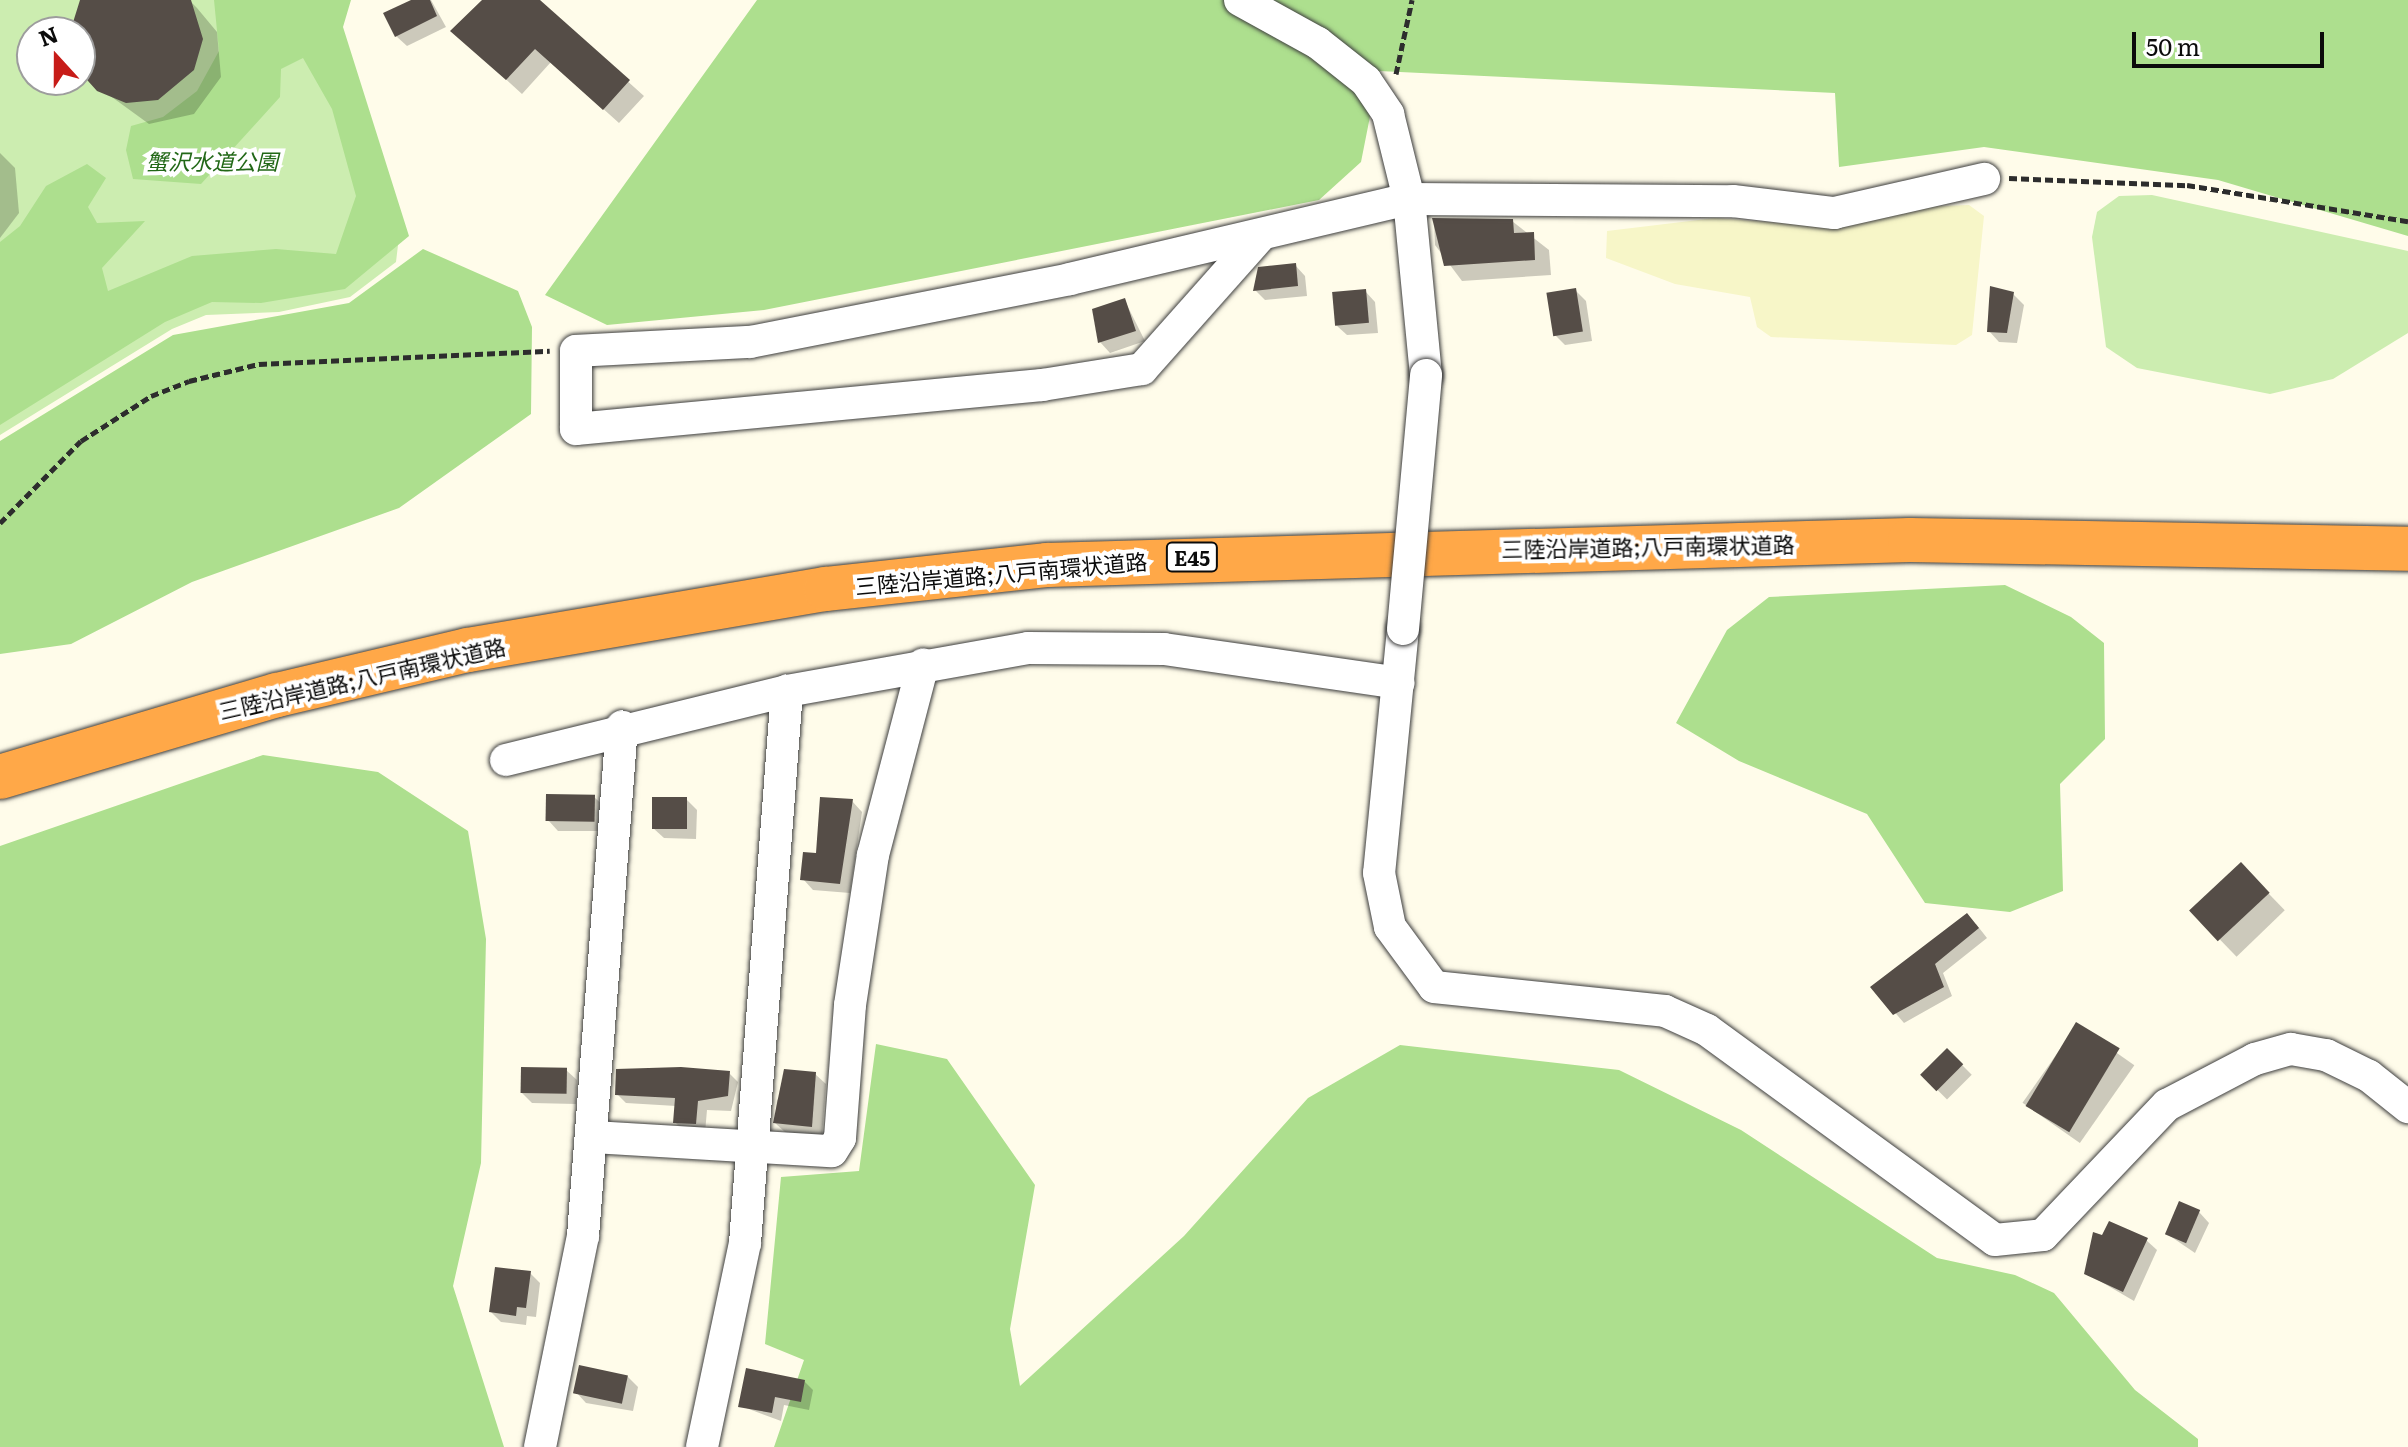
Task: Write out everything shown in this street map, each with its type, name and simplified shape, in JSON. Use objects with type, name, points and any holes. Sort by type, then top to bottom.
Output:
[{"type":"highway","name":"三陸沿岸道路;八戸南環状道路","points":[[0,777],[277,695],[468,650],[826,589],[1047,565],[1910,540],[2408,549]]},
{"type":"street","points":[[1240,0],[1318,43],[1366,81],[1388,114],[1409,199],[1426,375],[1399,683],[1378,825],[1379,873],[1390,927],[1434,987],[1623,1002],[1693,1023],[1995,1240],[2043,1235],[2167,1105],[2255,1059],[2291,1049],[2326,1055],[2369,1076],[2408,1107]]},
{"type":"street","points":[[1260,236],[1142,369],[576,429],[576,351],[750,342],[1260,236],[1409,199],[1733,201],[1834,213],[1984,179]]},
{"type":"street","points":[[506,760],[622,726],[923,664],[1028,648],[1164,649],[1399,683]]},
{"type":"street","points":[[593,1137],[832,1151],[840,1138],[850,1005],[873,855],[923,664]]},
{"type":"street","points":[[702,1447],[745,1243],[787,691]]},
{"type":"street","points":[[540,1447],[583,1236],[593,1137],[622,726]]},
{"type":"path","points":[[1388,114],[1412,0]]},
{"type":"path","points":[[1984,179],[2187,185],[2408,221]]},
{"type":"path","points":[[0,523],[81,441],[151,396],[189,381],[259,364],[576,351]]},
{"type":"green space","name":"蟹沢水道公園","points":[[0,0],[315,0],[401,220],[396,262],[350,297],[279,312],[206,315],[172,329],[0,435]]},
{"type":"green space","points":[[214,0],[351,0],[343,27],[409,236],[345,289],[261,303],[212,302],[165,322],[0,425],[0,242],[20,226],[46,186],[87,164],[106,178],[88,207],[97,223],[145,221],[102,268],[108,291],[192,256],[276,249],[336,254],[356,196],[332,109],[303,58],[281,69],[280,97],[201,184],[133,179],[126,150],[131,126],[163,117],[197,91],[219,51]]},
{"type":"green space","points":[[757,0],[2408,0],[2408,236],[2218,180],[1984,147],[1839,167],[1835,93],[1379,71],[1361,162],[1319,200],[764,310],[607,325],[545,295]]},
{"type":"green space","points":[[2152,195],[2408,251],[2408,333],[2333,379],[2270,394],[2137,368],[2106,347],[2092,237],[2097,212],[2119,196]]},
{"type":"green space","points":[[1969,205],[1984,216],[1972,335],[1956,345],[1771,337],[1757,327],[1750,297],[1675,284],[1606,258],[1607,231],[1715,218],[1832,227],[1914,207]]},
{"type":"green space","points":[[423,249],[518,291],[532,327],[531,414],[399,508],[192,582],[71,644],[0,654],[0,441],[173,335],[349,303]]},
{"type":"green space","points":[[2005,585],[2071,617],[2104,643],[2105,739],[2060,784],[2063,891],[2010,912],[1925,903],[1867,814],[1739,761],[1676,723],[1727,630],[1769,597]]},
{"type":"green space","points":[[263,755],[378,772],[468,831],[486,939],[481,1163],[453,1286],[504,1447],[0,1447],[0,846]]},
{"type":"green space","points":[[876,1044],[947,1059],[1035,1185],[1010,1329],[1020,1386],[1184,1236],[1308,1098],[1400,1045],[1619,1070],[1741,1130],[1937,1258],[2015,1275],[2054,1293],[2135,1390],[2198,1439],[2198,1447],[774,1447],[804,1360],[765,1344],[781,1177],[859,1171]]},
{"type":"building","points":[[80,0],[191,0],[203,39],[194,70],[158,100],[126,103],[97,91],[96,16],[75,16]]},
{"type":"building","points":[[411,0],[430,0],[437,16],[395,37],[383,13]]},
{"type":"building","points":[[482,0],[540,0],[630,80],[603,110],[535,49],[506,80],[450,31]]},
{"type":"building","points":[[1432,218],[1513,219],[1514,233],[1534,232],[1535,260],[1444,266]]},
{"type":"building","points":[[1296,263],[1298,286],[1253,291],[1258,267]]},
{"type":"building","points":[[1990,286],[2014,292],[2007,333],[1987,332]]},
{"type":"building","points":[[1576,288],[1583,331],[1553,336],[1546,293]]},
{"type":"building","points":[[1366,289],[1369,323],[1335,326],[1332,292]]},
{"type":"building","points":[[1125,298],[1136,331],[1098,343],[1092,309]]},
{"type":"building","points":[[546,794],[595,795],[595,822],[546,821]]},
{"type":"building","points":[[652,797],[687,797],[687,829],[652,829]]},
{"type":"building","points":[[820,797],[853,799],[840,884],[800,880],[803,852],[816,853]]},
{"type":"building","points":[[2241,862],[2270,893],[2218,941],[2189,910]]},
{"type":"building","points":[[1967,913],[1979,928],[1935,964],[1944,987],[1893,1015],[1870,987]]},
{"type":"building","points":[[2076,1022],[2120,1048],[2069,1132],[2026,1106]]},
{"type":"building","points":[[1947,1048],[1963,1064],[1936,1091],[1920,1075]]},
{"type":"building","points":[[521,1067],[567,1068],[567,1094],[521,1093]]},
{"type":"building","points":[[681,1067],[730,1071],[728,1096],[698,1101],[696,1124],[673,1123],[675,1098],[615,1095],[616,1069]]},
{"type":"building","points":[[784,1069],[816,1072],[812,1127],[773,1123]]},
{"type":"building","points":[[2179,1201],[2200,1210],[2186,1243],[2165,1234]]},
{"type":"building","points":[[2109,1221],[2148,1238],[2123,1292],[2084,1274],[2093,1232],[2102,1235]]},
{"type":"building","points":[[495,1267],[531,1271],[526,1308],[517,1307],[516,1316],[489,1312]]},
{"type":"building","points":[[579,1365],[628,1375],[622,1404],[573,1393]]},
{"type":"building","points":[[746,1368],[805,1380],[801,1402],[775,1397],[772,1413],[738,1407]]}]
